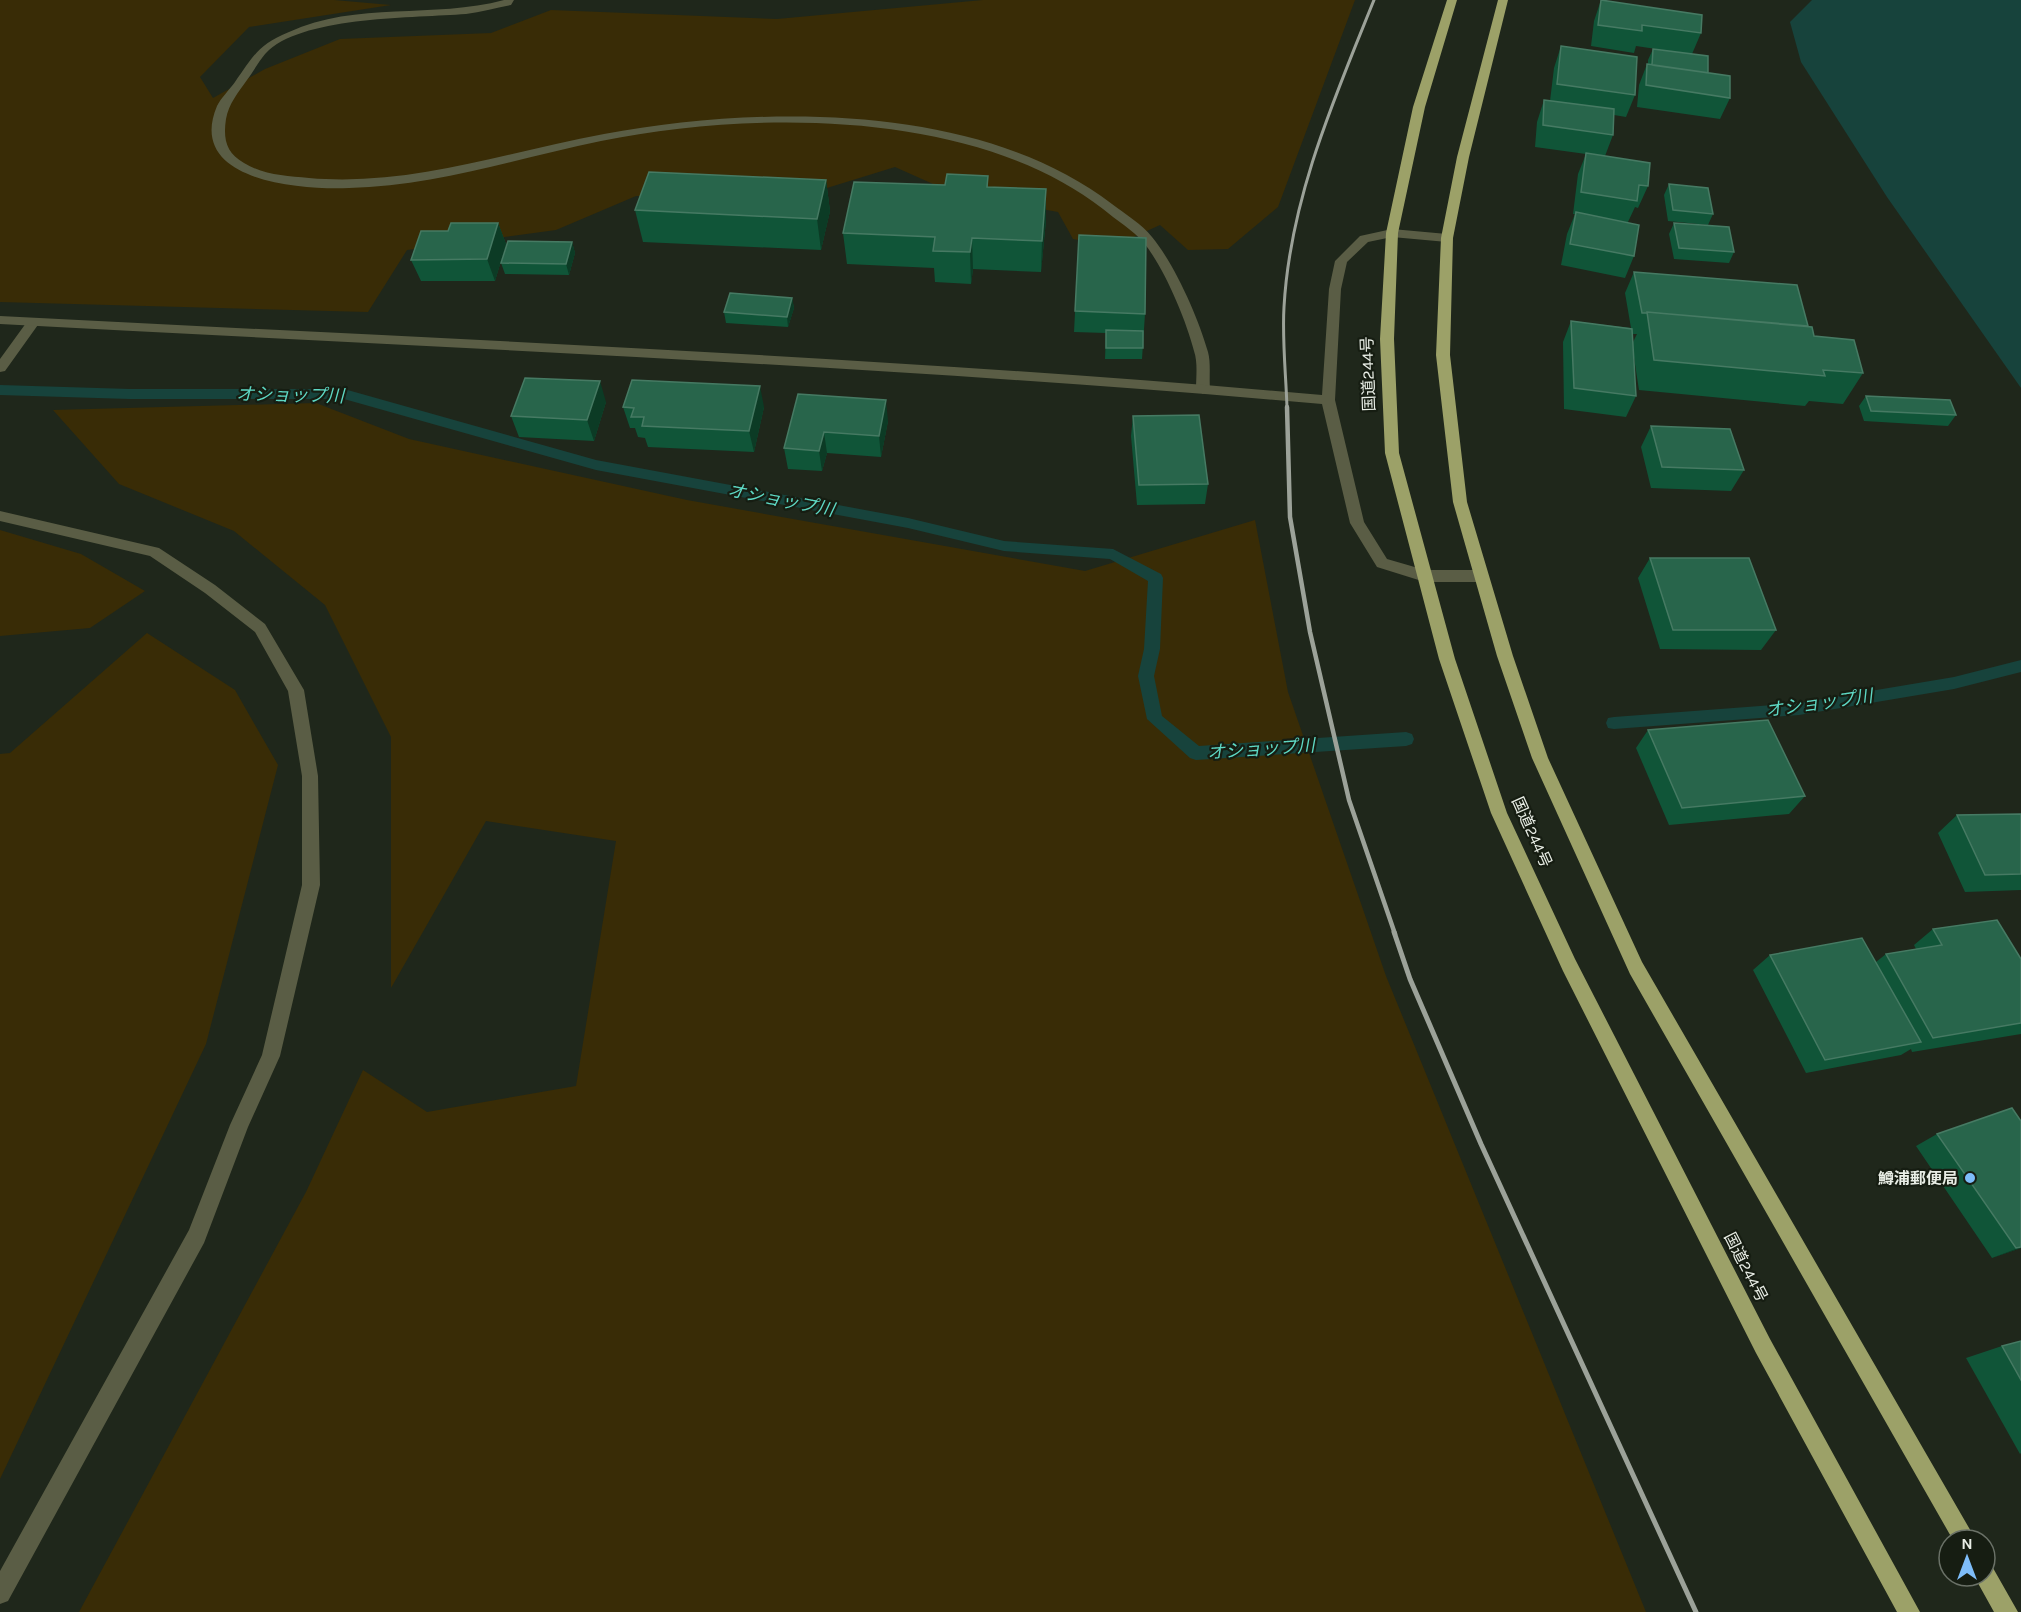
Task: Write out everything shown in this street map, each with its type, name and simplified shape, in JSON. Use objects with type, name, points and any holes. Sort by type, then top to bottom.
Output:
[{"type":"highway","name":"国道244号","points":[[1452,0],[1419,107],[1392,233],[1387,339],[1392,453],[1447,659],[1499,813],[1569,965],[1763,1346],[1908,1612]]},
{"type":"highway","points":[[1503,0],[1463,157],[1447,238],[1443,356],[1448,415],[1460,502],[1482,576],[1540,759],[1636,968],[1958,1528]]},
{"type":"highway","points":[[1992,1588],[2007,1612]]},
{"type":"street","points":[[509,0],[507,3],[472,10],[335,20],[296,32],[266,47],[223,106],[219,128],[220,144],[228,159],[248,171],[276,179],[348,185],[430,176],[605,137],[705,123],[808,119],[856,122],[944,135],[1019,158],[1083,188],[1146,237],[1169,271],[1202,354],[1203,389]]},
{"type":"street","points":[[1447,238],[1392,233],[1364,239],[1341,261],[1333,312],[1328,400],[1357,523],[1382,563],[1425,576],[1482,576]]},
{"type":"street","points":[[0,320],[760,360],[1203,389],[1328,400]]},
{"type":"street","points":[[0,368],[34,321]]},
{"type":"street","points":[[0,516],[154,552],[210,589],[260,628],[296,690],[310,776],[311,852],[311,885],[271,1056],[239,1125],[197,1236],[0,1593]]},
{"type":"shaded area","points":[[0,0],[334,0],[391,5],[249,27],[200,77],[213,98],[265,69],[340,39],[491,33],[551,10],[777,19],[983,0],[1355,0],[1278,207],[1228,249],[1188,250],[1160,225],[1114,246],[1073,239],[1058,212],[951,192],[895,167],[801,196],[636,196],[556,230],[407,250],[368,312],[0,302]]},
{"type":"shaded area","points":[[316,403],[409,439],[687,500],[1085,571],[1255,520],[1288,692],[1386,976],[1646,1612],[79,1612],[306,1192],[363,1070],[427,1112],[576,1086],[616,841],[486,821],[391,988],[391,737],[325,605],[234,531],[119,484],[53,410]]},
{"type":"shaded area","points":[[0,530],[81,554],[145,591],[90,628],[0,636]]},
{"type":"shaded area","points":[[147,633],[235,690],[278,765],[206,1044],[0,1479],[0,754],[10,753]]},
{"type":"water","points":[[1812,0],[2021,0],[2021,388],[1887,197],[1801,62],[1790,22]]},
{"type":"building","points":[[1601,0],[1702,15],[1701,33],[1642,25],[1642,31],[1598,25]]},
{"type":"building","points":[[1561,46],[1637,57],[1635,95],[1557,84]]},
{"type":"building","points":[[1653,49],[1708,56],[1708,73],[1652,65]]},
{"type":"building","points":[[1647,64],[1730,76],[1730,98],[1646,85]]},
{"type":"building","points":[[1544,100],[1614,109],[1613,135],[1543,125]]},
{"type":"building","points":[[1586,153],[1650,163],[1648,186],[1639,185],[1637,201],[1581,192]]},
{"type":"building","points":[[649,172],[826,180],[817,219],[635,210]]},
{"type":"building","points":[[947,174],[988,176],[987,187],[1046,189],[1042,241],[972,238],[970,252],[933,251],[935,237],[843,233],[854,182],[945,185]]},
{"type":"building","points":[[1669,184],[1708,188],[1713,214],[1673,210]]},
{"type":"building","points":[[1576,212],[1639,225],[1634,256],[1570,244]]},
{"type":"building","points":[[451,223],[498,223],[487,259],[411,260],[421,231],[448,231]]},
{"type":"building","points":[[1674,223],[1729,227],[1734,252],[1679,248]]},
{"type":"building","points":[[1079,235],[1146,238],[1145,314],[1075,311]]},
{"type":"building","points":[[508,241],[572,242],[566,264],[501,263]]},
{"type":"building","points":[[1634,272],[1797,285],[1808,326],[1642,313]]},
{"type":"building","points":[[730,293],[792,298],[787,317],[724,312]]},
{"type":"building","points":[[1647,312],[1812,327],[1814,336],[1854,340],[1863,373],[1823,370],[1825,376],[1654,360]]},
{"type":"building","points":[[1571,321],[1632,329],[1636,396],[1574,388]]},
{"type":"building","points":[[1106,330],[1143,331],[1143,348],[1106,348]]},
{"type":"building","points":[[525,378],[600,381],[587,420],[511,416]]},
{"type":"building","points":[[632,380],[760,386],[749,431],[642,426],[644,417],[631,417],[634,408],[623,407]]},
{"type":"building","points":[[798,394],[886,400],[879,436],[824,432],[819,451],[784,448]]},
{"type":"building","points":[[1866,396],[1950,400],[1956,415],[1871,411]]},
{"type":"building","points":[[1199,415],[1208,484],[1139,485],[1133,416]]},
{"type":"building","points":[[1651,426],[1730,429],[1744,470],[1662,467]]},
{"type":"building","points":[[1650,558],[1749,558],[1776,630],[1673,630]]},
{"type":"building","points":[[1768,720],[1805,796],[1682,808],[1648,730]]},
{"type":"building","points":[[2021,814],[2021,874],[1985,875],[1957,815]]},
{"type":"building","points":[[1997,920],[2021,959],[2021,1023],[1933,1038],[1886,954],[1942,945],[1933,929]]},
{"type":"building","points":[[1862,938],[1921,1042],[1825,1060],[1770,955]]},
{"type":"building","points":[[2012,1108],[2021,1121],[2021,1247],[2016,1248],[1937,1134]]},
{"type":"building","points":[[2021,1341],[2021,1380],[2002,1346]]},
{"type":"waterway","name":"オショップ川","points":[[0,390],[130,394],[344,394],[596,465],[908,523],[1004,546],[1113,554],[1156,578],[1152,649],[1146,676],[1155,719],[1196,753],[1406,739]]},
{"type":"waterway","name":"オショップ川","points":[[1614,723],[1799,709],[1954,683],[2021,666]]},
{"type":"railway","points":[[1287,408],[1284,307],[1295,227],[1316,150],[1374,0]]},
{"type":"railway","points":[[1287,407],[1290,517],[1310,632],[1349,800],[1395,934]]},
{"type":"railway","points":[[1394,932],[1410,979],[1481,1144],[1696,1612]]},
{"type":"place","name":"鱒浦郵便局","points":[[1970,1178]]}]
